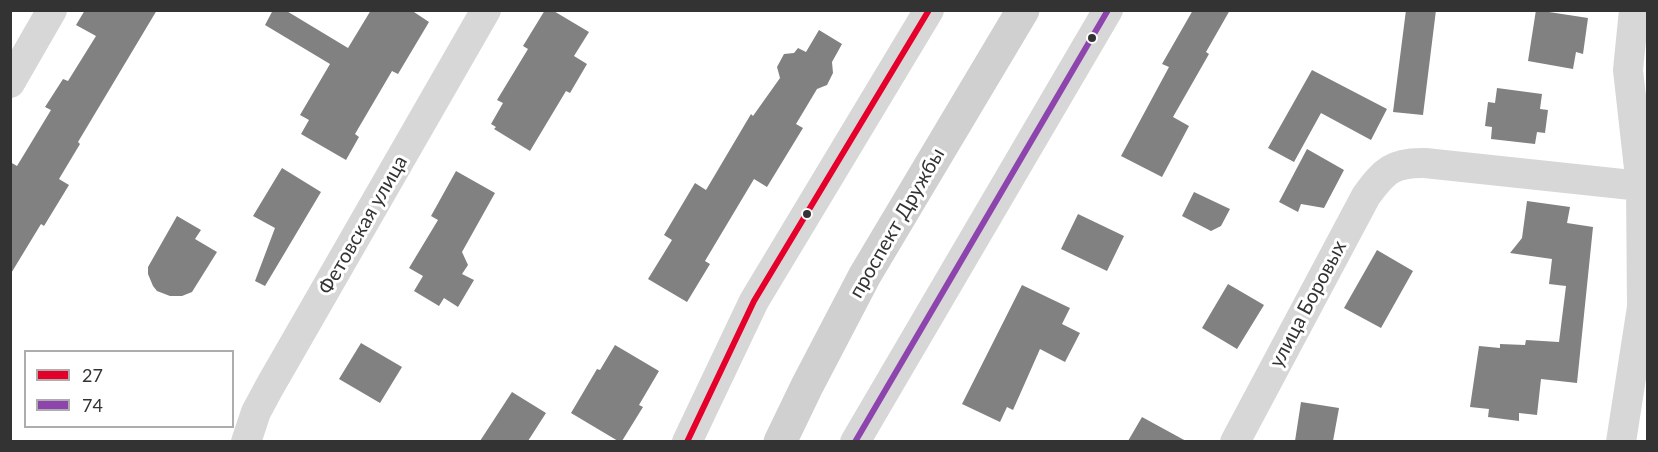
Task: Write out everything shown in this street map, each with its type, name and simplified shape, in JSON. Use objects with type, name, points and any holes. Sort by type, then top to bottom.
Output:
[{"type":"main road","name":"проспект Дружбы","points":[[780,441],[865,275],[1023,10]]},
{"type":"street","points":[[10,83],[52,10]]},
{"type":"street","name":"Фетовская улица","points":[[246,441],[256,412],[270,386],[486,10]]},
{"type":"street","points":[[687,441],[754,301],[929,10]]},
{"type":"street","points":[[855,441],[1108,10]]},
{"type":"street","points":[[1621,441],[1642,307],[1641,186],[1628,70],[1634,10]]},
{"type":"street","name":"улица Боровых","points":[[1235,441],[1366,196],[1375,183],[1388,171],[1406,162],[1425,162],[1641,186]]},
{"type":"building","points":[[85,10],[157,10],[78,142],[80,144],[59,179],[69,185],[44,226],[41,224],[10,275],[10,162],[17,166],[51,110],[45,107],[63,79],[68,81],[96,36],[76,25]]},
{"type":"building","points":[[273,10],[285,10],[348,48],[371,10],[411,10],[429,22],[398,74],[392,71],[355,134],[359,137],[346,160],[301,134],[309,120],[300,115],[330,64],[265,25]]},
{"type":"building","points":[[545,10],[552,10],[589,32],[574,56],[587,64],[570,93],[566,91],[530,151],[494,129],[496,127],[491,124],[503,103],[497,100],[528,49],[523,46]]},
{"type":"building","points":[[1193,10],[1230,10],[1206,52],[1209,54],[1173,117],[1189,126],[1162,177],[1121,156],[1169,67],[1162,64]]},
{"type":"building","points":[[1406,10],[1436,10],[1423,115],[1393,112]]},
{"type":"building","points":[[1536,10],[1588,18],[1583,54],[1576,52],[1573,69],[1528,61]]},
{"type":"building","points":[[819,30],[842,44],[832,62],[833,73],[827,85],[817,89],[796,124],[803,128],[767,187],[754,179],[705,261],[710,264],[687,302],[648,279],[672,240],[664,235],[695,183],[706,190],[751,114],[753,116],[780,78],[777,67],[784,54],[794,53],[798,48],[806,52]]},
{"type":"building","points":[[1312,70],[1387,109],[1371,140],[1321,113],[1294,162],[1268,148]]},
{"type":"building","points":[[1497,88],[1542,94],[1540,109],[1548,110],[1545,133],[1537,132],[1535,144],[1491,139],[1492,127],[1485,126],[1488,102],[1495,103]]},
{"type":"building","points":[[1307,149],[1344,170],[1324,208],[1301,204],[1298,212],[1279,202]]},
{"type":"building","points":[[282,168],[321,192],[265,286],[255,281],[275,228],[253,216]]},
{"type":"building","points":[[456,171],[495,193],[462,252],[468,265],[462,274],[474,280],[458,307],[444,298],[439,306],[414,291],[423,276],[409,268],[438,220],[431,216]]},
{"type":"building","points":[[1194,192],[1230,209],[1221,226],[1211,231],[1182,216]]},
{"type":"building","points":[[1527,201],[1570,207],[1567,223],[1593,227],[1577,383],[1541,379],[1537,415],[1519,413],[1519,421],[1488,417],[1489,409],[1470,407],[1479,346],[1500,348],[1500,344],[1525,345],[1526,340],[1559,342],[1566,286],[1549,284],[1552,259],[1510,253],[1522,238]]},
{"type":"building","points":[[1078,214],[1124,236],[1107,271],[1061,249]]},
{"type":"building","points":[[177,216],[201,230],[195,239],[217,252],[192,292],[182,296],[170,296],[157,291],[153,286],[148,267]]},
{"type":"building","points":[[1377,250],[1413,271],[1381,328],[1344,308]]},
{"type":"building","points":[[1228,284],[1264,305],[1237,349],[1202,328]]},
{"type":"building","points":[[1022,285],[1070,308],[1062,324],[1080,333],[1065,362],[1040,349],[1013,410],[1007,407],[1000,422],[962,404]]},
{"type":"building","points":[[361,343],[402,367],[380,403],[339,379]]},
{"type":"building","points":[[615,345],[659,371],[639,405],[643,407],[622,441],[618,441],[571,413],[597,369],[600,370]]},
{"type":"building","points":[[512,392],[546,413],[528,441],[480,441]]},
{"type":"building","points":[[1301,402],[1339,408],[1333,441],[1295,441]]},
{"type":"building","points":[[1142,417],[1186,441],[1128,441]]},
{"type":"transit line","name":"27","points":[[687,442],[754,301],[929,10]]},
{"type":"transit line","name":"74","points":[[855,442],[1108,10]]}]
